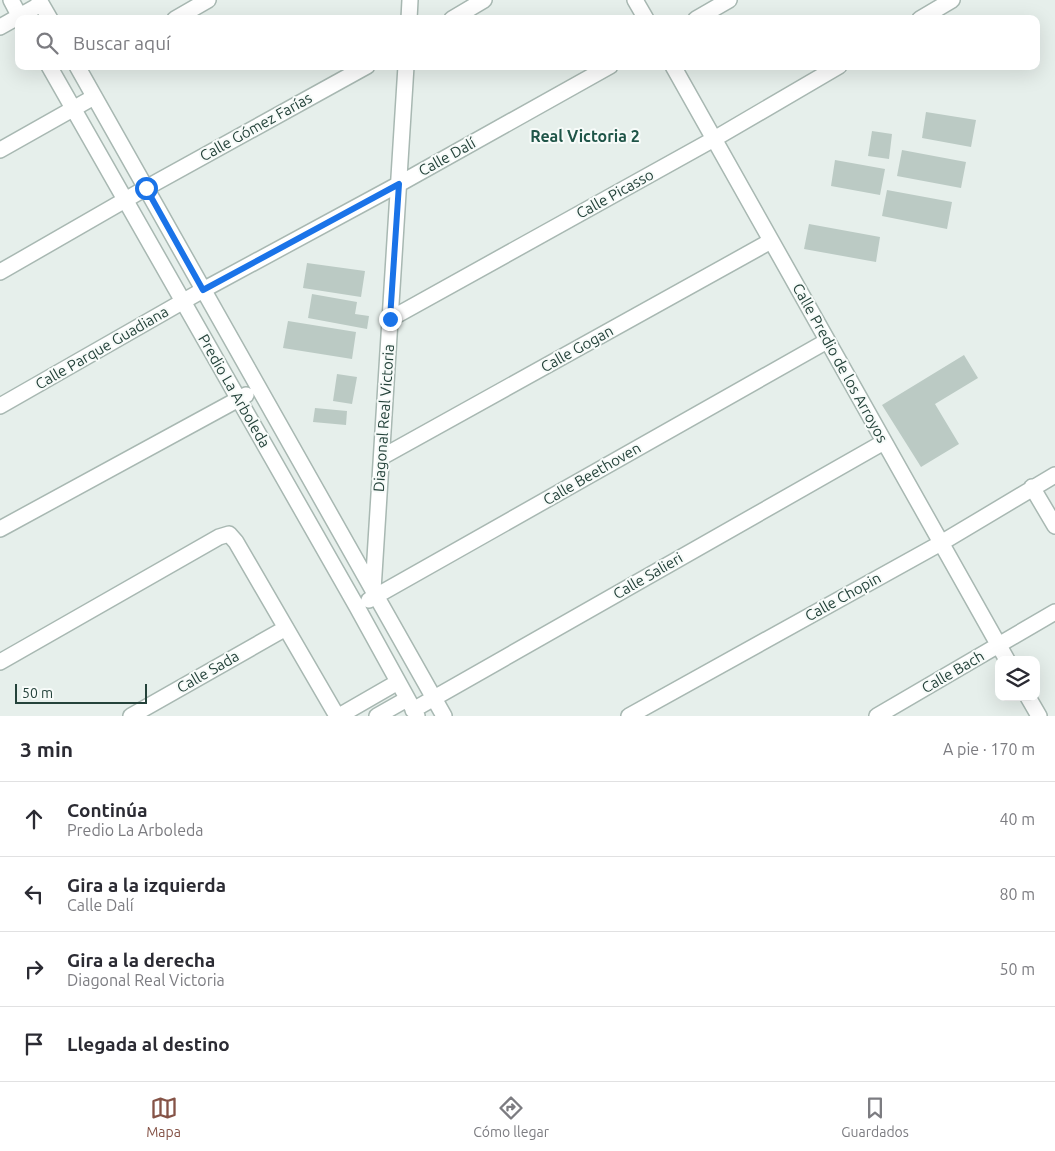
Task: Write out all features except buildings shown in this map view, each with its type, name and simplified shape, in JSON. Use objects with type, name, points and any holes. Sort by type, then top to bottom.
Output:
[{"type":"street","points":[[11,0],[20,15]]},
{"type":"street","points":[[182,15],[208,0]]},
{"type":"street","points":[[409,15],[410,0]]},
{"type":"street","points":[[459,15],[484,0]]},
{"type":"street","points":[[635,0],[644,15]]},
{"type":"street","points":[[703,15],[729,0]]},
{"type":"street","points":[[927,15],[952,0]]},
{"type":"street","points":[[24,15],[40,2],[48,15]]},
{"type":"street","points":[[0,27],[15,20]]},
{"type":"street","name":"Predio La Arboleda","points":[[51,70],[357,607],[412,708]]},
{"type":"street","name":"Predio La Arboleda","points":[[84,70],[94,97],[444,716]]},
{"type":"street","name":"Calle Gómez Farías","points":[[0,272],[146,188],[360,70]]},
{"type":"street","name":"Diagonal Real Victoria","points":[[375,593],[406,70]]},
{"type":"street","name":"Calle Dalí","points":[[203,290],[399,184],[603,70]]},
{"type":"street","name":"Calle Predio de los Arroyos","points":[[675,70],[1005,656]]},
{"type":"street","name":"Calle Picasso","points":[[390,319],[714,139],[832,70]]},
{"type":"street","points":[[0,150],[94,97]]},
{"type":"street","name":"Calle Gogan","points":[[382,457],[771,242]]},
{"type":"street","name":"Calle Parque Guadiana","points":[[0,406],[203,290]]},
{"type":"street","name":"Calle Beethoven","points":[[357,607],[375,593],[827,341]]},
{"type":"street","points":[[0,529],[259,388]]},
{"type":"street","name":"Calle Salieri","points":[[377,716],[412,708],[434,698],[884,442]]},
{"type":"street","name":"Calle Chopin","points":[[629,716],[941,543],[1055,475]]},
{"type":"street","points":[[1032,487],[1055,526]]},
{"type":"street","points":[[0,662],[219,538],[230,534],[338,716],[398,682]]},
{"type":"street","name":"Calle Bach","points":[[877,716],[1055,612]]},
{"type":"street","name":"Calle Sada","points":[[131,716],[286,628]]},
{"type":"street","points":[[1030,701],[1039,716]]},
{"type":"district","name":"Real Victoria 2","points":[[585,136]]},
{"type":"route","points":[[146,188],[203,290],[399,184],[390,319]]}]
